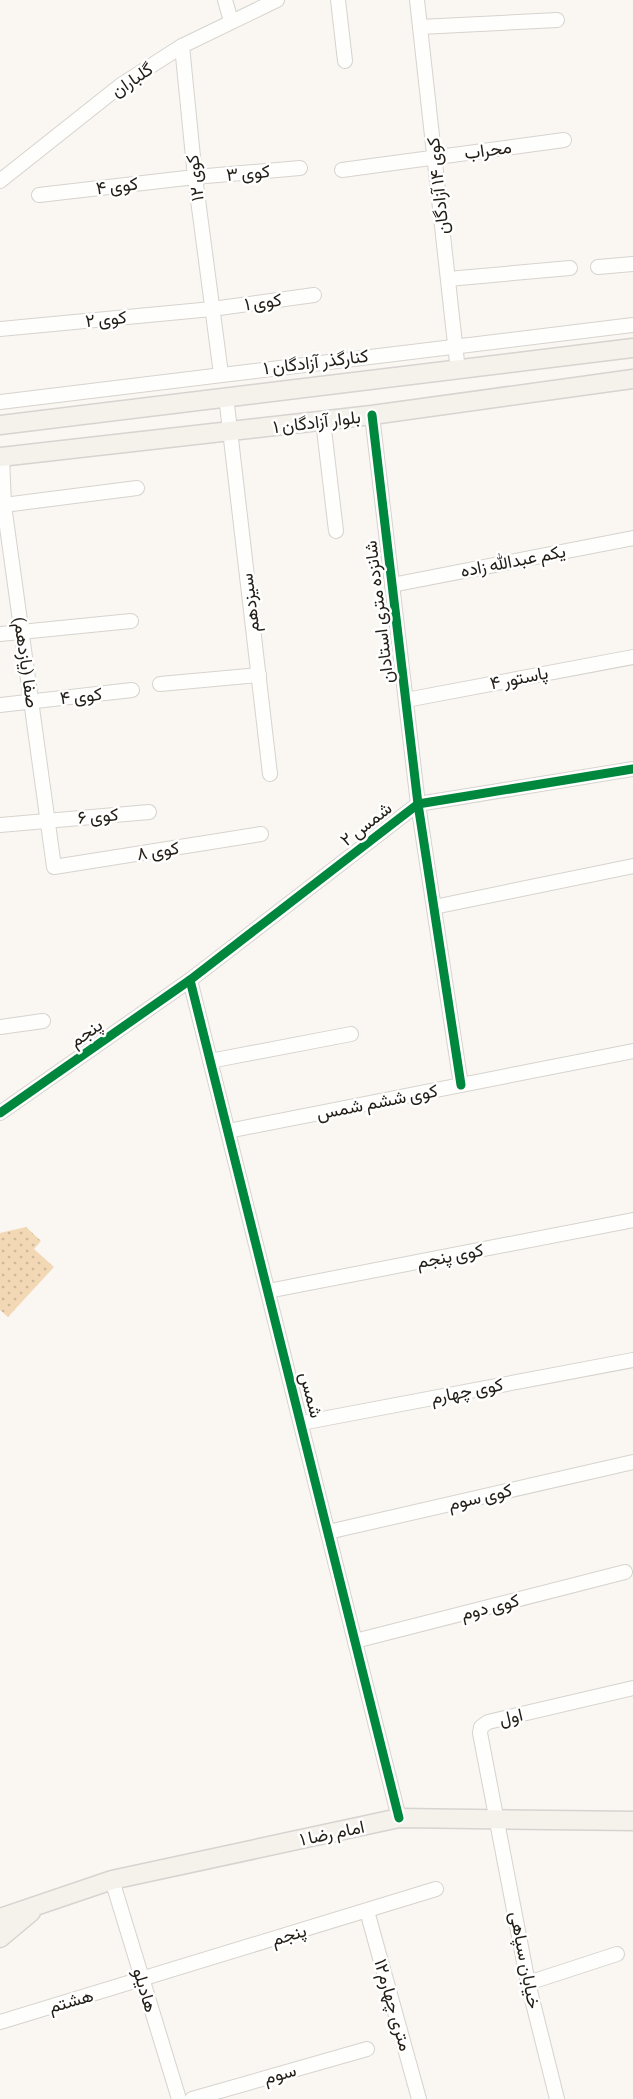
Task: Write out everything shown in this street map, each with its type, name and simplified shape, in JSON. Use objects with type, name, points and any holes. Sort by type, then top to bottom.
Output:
[{"type":"main road","name":"بلوار آزادگان ۱","points":[[0,425],[633,348]]},
{"type":"main road","name":"بلوار آزادگان ۱","points":[[1,457],[372,415],[633,379]]},
{"type":"main road","name":"امام رضا ۱","points":[[0,1918],[112,1880],[399,1818],[633,1821]]},
{"type":"main road","points":[[0,1906],[38,1906]]},
{"type":"main road","name":"امام رضا ۱","points":[[0,1928],[38,1906]]},
{"type":"main road","points":[[0,1938],[38,1906]]},
{"type":"street","points":[[225,0],[231,21]]},
{"type":"street","name":"گلباران","points":[[0,181],[121,85],[182,46],[277,0]]},
{"type":"street","points":[[338,0],[345,61]]},
{"type":"street","name":"کوی ۱۴ آزادگان","points":[[417,0],[458,371]]},
{"type":"street","points":[[420,27],[557,20]]},
{"type":"street","name":"کوی ۱۲","points":[[182,46],[195,177],[221,374]]},
{"type":"street","name":"محراب","points":[[342,170],[564,140]]},
{"type":"street","name":"کوی ۳","points":[[195,177],[300,168]]},
{"type":"street","name":"کوی ۴","points":[[39,195],[195,177]]},
{"type":"street","points":[[598,267],[633,264]]},
{"type":"street","points":[[448,279],[570,268]]},
{"type":"street","name":"کوی ۱","points":[[212,309],[314,295]]},
{"type":"street","name":"کوی ۲","points":[[0,330],[212,309]]},
{"type":"street","name":"کنارگذر آزادگان ۱","points":[[0,402],[633,325]]},
{"type":"street","name":"سیزدهم","points":[[226,396],[270,774]]},
{"type":"street","name":"شانزده متری استادان","points":[[372,415],[418,804],[461,1085]]},
{"type":"street","points":[[322,421],[336,531]]},
{"type":"street","name":"صفا (یازدهم)","points":[[1,457],[4,505],[54,867]]},
{"type":"street","points":[[4,505],[137,488]]},
{"type":"street","name":"یکم عبدالله زاده","points":[[392,585],[633,538]]},
{"type":"street","points":[[0,634],[131,621]]},
{"type":"street","name":"پاستور ۴","points":[[406,700],[633,657]]},
{"type":"street","points":[[160,684],[259,675]]},
{"type":"street","name":"کوی ۴","points":[[31,701],[132,690]]},
{"type":"street","points":[[0,705],[31,701]]},
{"type":"street","name":"شمس ۲","points":[[190,981],[418,804],[633,770]]},
{"type":"street","name":"کوی ۶","points":[[48,820],[149,812]]},
{"type":"street","points":[[0,825],[48,820]]},
{"type":"street","name":"کوی ۸","points":[[54,867],[261,834]]},
{"type":"street","points":[[434,907],[633,866]]},
{"type":"street","name":"شمس","points":[[190,981],[399,1818]]},
{"type":"street","name":"پنجم","points":[[0,1113],[190,981]]},
{"type":"street","points":[[0,1027],[43,1021]]},
{"type":"street","points":[[210,1061],[351,1034]]},
{"type":"street","name":"کوی ششم شمس","points":[[228,1131],[633,1051]]},
{"type":"street","name":"کوی پنجم","points":[[268,1291],[633,1220]]},
{"type":"street","name":"کوی چهارم","points":[[301,1423],[633,1360]]},
{"type":"street","name":"کوی سوم","points":[[328,1532],[633,1462]]},
{"type":"street","name":"کوی دوم","points":[[355,1641],[625,1572]]},
{"type":"street","name":"اول","points":[[498,1819],[480,1733],[481,1727],[488,1722],[633,1688]]},
{"type":"street","name":"خیابان سپاهی","points":[[498,1819],[528,1983],[557,2099]]},
{"type":"street","name":"هادیلو","points":[[112,1880],[179,2099]]},
{"type":"street","name":"پنجم","points":[[143,1980],[436,1890]]},
{"type":"street","name":"۱۲متری چهارم","points":[[367,1911],[419,2099]]},
{"type":"street","points":[[528,1983],[617,1954]]},
{"type":"street","name":"هشتم","points":[[0,2022],[143,1980]]},
{"type":"street","name":"سوم","points":[[192,2099],[367,2049]]},
{"type":"shaded area","points":[[26,1227],[41,1241],[34,1249],[54,1267],[8,1317],[0,1310],[0,1233]]},
{"type":"cycle path","points":[[372,415],[418,804],[461,1085]]},
{"type":"cycle path","points":[[0,1113],[190,980],[418,804],[633,769]]},
{"type":"cycle path","points":[[190,980],[399,1818]]}]
